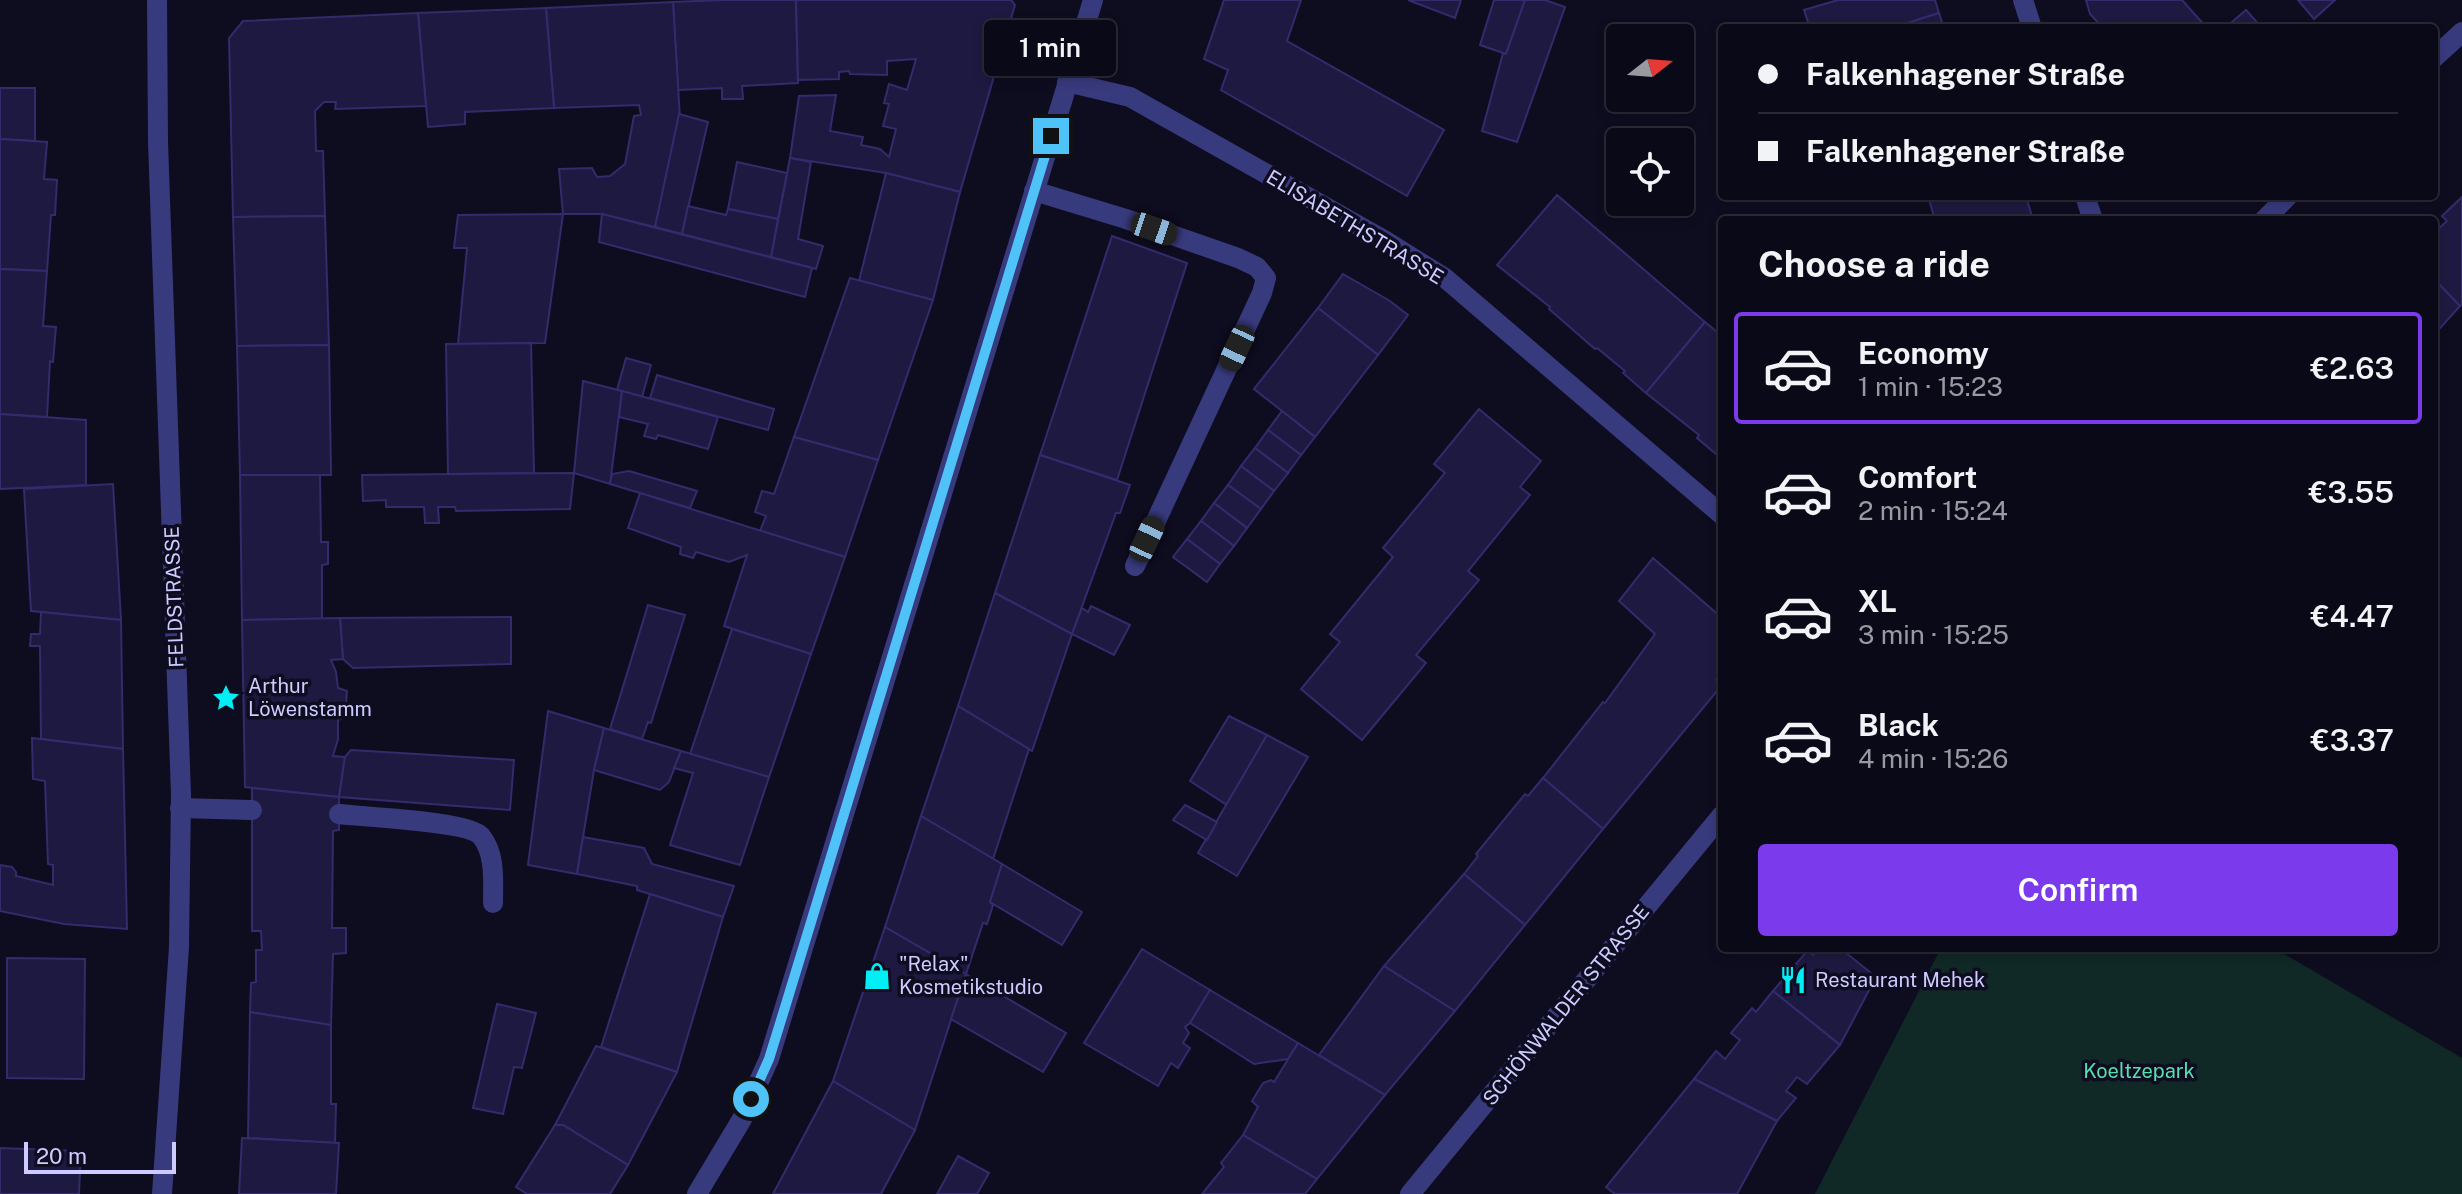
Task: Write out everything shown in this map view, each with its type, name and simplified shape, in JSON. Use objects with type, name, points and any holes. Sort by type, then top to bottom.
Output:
[{"type":"street","name":"FELDSTRASSE","points":[[157,0],[158,142],[180,808],[179,947],[162,1194]]},
{"type":"street","points":[[697,1194],[742,1119],[769,1059],[1093,0]]},
{"type":"street","points":[[2023,0],[2031,24]]},
{"type":"street","points":[[2438,54],[2462,32]]},
{"type":"street","name":"ELISABETHSTRASSE","points":[[1067,82],[1130,97],[1384,240],[1445,278],[1718,512]]},
{"type":"street","points":[[1034,191],[1238,258],[1257,267],[1266,278],[1262,293],[1135,566]]},
{"type":"street","points":[[2268,216],[2284,200]]},
{"type":"street","points":[[180,808],[252,810]]},
{"type":"street","points":[[339,814],[460,826],[480,834],[490,852],[493,903]]},
{"type":"street","name":"SCHÖNWALDER STRASSE","points":[[1410,1194],[1718,820]]},
{"type":"green space","name":"Koeltzepark","points":[[1939,952],[2281,952],[2462,1058],[2462,1194],[1815,1194]]},
{"type":"building","points":[[796,0],[798,83],[742,86],[743,99],[722,99],[722,88],[678,90],[673,2]]},
{"type":"building","points":[[796,0],[1011,0],[1015,5],[960,192],[886,173],[790,158],[799,96],[836,95],[830,131],[863,137],[861,145],[880,149],[889,157],[896,129],[883,126],[889,104],[884,103],[889,84],[907,90],[916,59],[887,61],[887,75],[850,74],[849,71],[839,72],[839,79],[798,80]]},
{"type":"building","points":[[1224,0],[1301,0],[1287,41],[1444,130],[1407,196],[1221,90],[1228,70],[1204,59]]},
{"type":"building","points":[[1408,0],[1461,0],[1455,18]]},
{"type":"building","points":[[1494,0],[1525,0],[1506,54],[1480,45]]},
{"type":"building","points":[[1525,0],[1545,0],[1565,7],[1517,142],[1482,131],[1503,53],[1506,54]]},
{"type":"building","points":[[1838,0],[1935,0],[1939,13],[1905,24],[1809,24],[1804,10]]},
{"type":"building","points":[[2086,0],[2182,0],[2203,24],[2099,24],[2090,14]]},
{"type":"building","points":[[2298,0],[2335,0],[2314,19]]},
{"type":"building","points":[[673,2],[680,119],[655,227],[602,214],[563,214],[559,169],[592,168],[597,177],[610,176],[625,164],[634,116],[641,115],[639,105],[554,108],[546,8]]},
{"type":"building","points":[[546,8],[554,108],[465,112],[465,124],[428,127],[418,13]]},
{"type":"building","points":[[2246,10],[2258,24],[2230,24]]},
{"type":"building","points":[[418,13],[426,106],[335,109],[336,102],[324,102],[315,111],[316,151],[323,151],[325,216],[233,217],[229,38],[243,21]]},
{"type":"building","points":[[1939,13],[1943,24],[1905,24]]},
{"type":"building","points":[[0,88],[35,88],[35,141],[0,139]]},
{"type":"building","points":[[679,114],[708,122],[682,234],[655,227]]},
{"type":"building","points":[[0,139],[47,142],[44,179],[57,180],[47,271],[0,269]]},
{"type":"building","points":[[790,158],[811,162],[798,239],[823,246],[816,269],[771,257]]},
{"type":"building","points":[[737,162],[787,173],[778,219],[728,209]]},
{"type":"building","points":[[886,173],[960,192],[933,300],[859,281]]},
{"type":"building","points":[[1557,195],[1705,322],[1646,393],[1623,373],[1625,371],[1497,265]]},
{"type":"building","points":[[2462,197],[2460,306],[2438,283],[2438,229],[2447,221],[2442,216]]},
{"type":"building","points":[[1929,200],[2027,200],[2032,216],[1934,216]]},
{"type":"building","points":[[688,206],[726,215],[728,209],[778,219],[771,257],[682,234]]},
{"type":"building","points":[[563,214],[545,343],[458,344],[467,248],[454,248],[458,215]]},
{"type":"building","points":[[602,214],[812,268],[805,297],[599,242]]},
{"type":"building","points":[[325,216],[329,345],[237,346],[233,217]]},
{"type":"building","points":[[1112,236],[1187,263],[1117,480],[1040,455]]},
{"type":"building","points":[[0,269],[47,271],[43,326],[56,327],[53,362],[50,361],[47,417],[0,414]]},
{"type":"building","points":[[1343,274],[1408,315],[1378,355],[1318,308]]},
{"type":"building","points":[[850,278],[933,300],[878,460],[794,437]]},
{"type":"building","points":[[2438,283],[2460,306],[2438,331]]},
{"type":"building","points":[[1318,308],[1378,355],[1315,437],[1254,389]]},
{"type":"building","points":[[1705,322],[1718,333],[1718,456],[1697,438],[1699,435],[1646,393]]},
{"type":"building","points":[[531,343],[534,473],[448,474],[446,344]]},
{"type":"building","points":[[329,345],[331,475],[240,475],[237,346]]},
{"type":"building","points":[[626,358],[651,365],[642,397],[617,390]]},
{"type":"building","points":[[657,375],[774,409],[768,430],[650,398]]},
{"type":"building","points":[[583,381],[622,391],[610,484],[574,473]]},
{"type":"building","points":[[622,391],[718,417],[708,449],[658,435],[656,439],[644,436],[648,424],[619,417]]},
{"type":"building","points":[[1479,409],[1541,461],[1520,487],[1530,495],[1468,571],[1479,580],[1416,655],[1426,663],[1362,740],[1301,689],[1340,642],[1330,634],[1393,557],[1383,548],[1445,473],[1434,464]]},
{"type":"building","points":[[1282,411],[1315,437],[1301,455],[1268,430]]},
{"type":"building","points":[[0,414],[86,420],[86,485],[0,489]]},
{"type":"building","points":[[1268,430],[1301,455],[1288,473],[1255,448]]},
{"type":"building","points":[[794,437],[878,460],[845,557],[760,531],[766,516],[755,512],[762,491],[774,494]]},
{"type":"building","points":[[1255,448],[1288,473],[1274,491],[1241,466]]},
{"type":"building","points":[[1040,455],[1130,485],[1120,513],[1116,513],[1072,634],[995,593]]},
{"type":"building","points":[[1241,466],[1274,491],[1261,509],[1228,485]]},
{"type":"building","points":[[629,471],[697,491],[690,508],[610,484],[612,474]]},
{"type":"building","points":[[574,473],[570,509],[456,511],[455,507],[438,507],[439,523],[425,523],[424,507],[386,507],[386,500],[363,501],[362,475]]},
{"type":"building","points":[[240,475],[320,475],[321,542],[328,542],[328,564],[322,565],[322,619],[242,620]]},
{"type":"building","points":[[113,484],[121,620],[31,611],[24,489]]},
{"type":"building","points":[[1228,485],[1261,509],[1247,528],[1214,503]]},
{"type":"building","points":[[640,493],[845,557],[811,654],[724,626],[747,555],[729,562],[696,552],[693,558],[680,554],[681,547],[628,528]]},
{"type":"building","points":[[1214,503],[1247,528],[1234,546],[1201,521]]},
{"type":"building","points":[[1201,521],[1234,546],[1220,564],[1187,539]]},
{"type":"building","points":[[1187,539],[1220,564],[1207,582],[1173,557]]},
{"type":"building","points":[[1653,558],[1718,615],[1718,690],[1603,829],[1543,778],[1605,703],[1655,634],[1619,601]]},
{"type":"building","points":[[995,593],[1072,634],[1032,751],[958,706]]},
{"type":"building","points":[[648,605],[685,615],[651,723],[648,722],[642,739],[610,729]]},
{"type":"building","points":[[1091,606],[1130,625],[1114,655],[1072,634],[1082,608],[1088,612]]},
{"type":"building","points":[[41,612],[121,620],[123,749],[41,739],[40,646],[30,646],[31,634],[40,634]]},
{"type":"building","points":[[511,617],[511,664],[353,668],[343,659],[340,618]]},
{"type":"building","points":[[340,618],[343,659],[331,660],[338,688],[347,691],[345,717],[338,720],[338,739],[333,756],[345,757],[339,797],[245,787],[242,620]]},
{"type":"building","points":[[732,629],[811,654],[769,777],[690,754]]},
{"type":"building","points":[[958,706],[1029,749],[993,859],[921,816]]},
{"type":"building","points":[[548,711],[604,728],[577,874],[528,865]]},
{"type":"building","points":[[1229,716],[1267,735],[1227,805],[1190,781]]},
{"type":"building","points":[[604,728],[681,751],[669,782],[660,790],[594,770]]},
{"type":"building","points":[[1267,735],[1308,757],[1237,876],[1198,853]]},
{"type":"building","points":[[32,738],[123,749],[127,929],[64,924],[0,911],[0,865],[12,867],[16,876],[53,885],[53,865],[48,864],[45,781],[33,779]]},
{"type":"building","points":[[351,750],[514,760],[510,810],[339,797],[345,757]]},
{"type":"building","points":[[681,751],[769,777],[740,865],[670,845],[693,773],[674,768]]},
{"type":"building","points":[[1543,778],[1603,829],[1525,925],[1464,874],[1478,856],[1476,854],[1525,794],[1528,796]]},
{"type":"building","points":[[252,788],[339,797],[339,830],[333,831],[332,928],[346,928],[346,953],[333,954],[331,1025],[250,1012],[251,983],[256,982],[256,950],[262,950],[261,931],[252,931]]},
{"type":"building","points":[[1185,805],[1217,822],[1207,840],[1173,820]]},
{"type":"building","points":[[921,816],[1002,864],[990,902],[993,905],[987,924],[983,923],[966,974],[885,927]]},
{"type":"building","points":[[583,837],[644,848],[652,864],[734,886],[723,917],[637,890],[637,886],[577,874]]},
{"type":"building","points":[[1002,864],[1082,912],[1062,945],[990,902]]},
{"type":"building","points":[[1464,874],[1525,925],[1455,1011],[1384,966]]},
{"type":"building","points":[[650,894],[723,917],[677,1072],[601,1047]]},
{"type":"building","points":[[885,927],[966,974],[915,1130],[833,1081]]},
{"type":"building","points":[[1142,949],[1210,990],[1185,1027],[1189,1033],[1183,1043],[1190,1048],[1178,1068],[1171,1063],[1158,1086],[1084,1043]]},
{"type":"building","points":[[1806,952],[1813,955],[1816,952],[1845,952],[1876,977],[1840,1045],[1773,991]]},
{"type":"building","points":[[7,958],[85,959],[84,1079],[7,1078]]},
{"type":"building","points":[[1384,966],[1455,1011],[1385,1095],[1319,1055]]},
{"type":"building","points":[[966,974],[1066,1033],[1043,1072],[951,1019]]},
{"type":"building","points":[[1210,990],[1298,1043],[1288,1059],[1254,1064],[1190,1023]]},
{"type":"building","points":[[1773,991],[1840,1045],[1807,1084],[1797,1077],[1786,1091],[1796,1098],[1777,1121],[1694,1079],[1716,1051],[1725,1059],[1740,1040],[1731,1033],[1752,1008],[1756,1012]]},
{"type":"building","points":[[497,1004],[536,1013],[522,1068],[514,1067],[503,1114],[473,1108]]},
{"type":"building","points":[[250,1012],[331,1025],[331,1104],[336,1104],[335,1143],[248,1138]]},
{"type":"building","points":[[1298,1043],[1385,1095],[1317,1179],[1243,1135],[1258,1107],[1252,1101],[1263,1083],[1274,1082]]},
{"type":"building","points":[[596,1046],[677,1072],[628,1165],[563,1125],[555,1125]]},
{"type":"building","points":[[1694,1079],[1777,1121],[1737,1194],[1615,1194],[1606,1187]]},
{"type":"building","points":[[833,1081],[915,1130],[881,1194],[773,1194]]},
{"type":"building","points":[[555,1125],[563,1125],[628,1165],[610,1194],[527,1194],[516,1187]]},
{"type":"building","points":[[1243,1135],[1317,1179],[1305,1194],[1202,1194],[1224,1167],[1221,1163]]},
{"type":"building","points":[[242,1138],[339,1143],[336,1194],[239,1194]]},
{"type":"building","points":[[0,1148],[81,1151],[79,1194],[0,1194]]},
{"type":"building","points":[[958,1156],[989,1173],[977,1194],[937,1194]]},
{"type":"place","name":"Arthur Löwenstamm","points":[[226,698]]},
{"type":"place","name":"\"Relax\" Kosmetikstudio","points":[[877,976]]},
{"type":"place","name":"Restaurant Mehek","points":[[1793,980]]},
{"type":"route","points":[[751,1099],[769,1059],[1051,136]]}]
